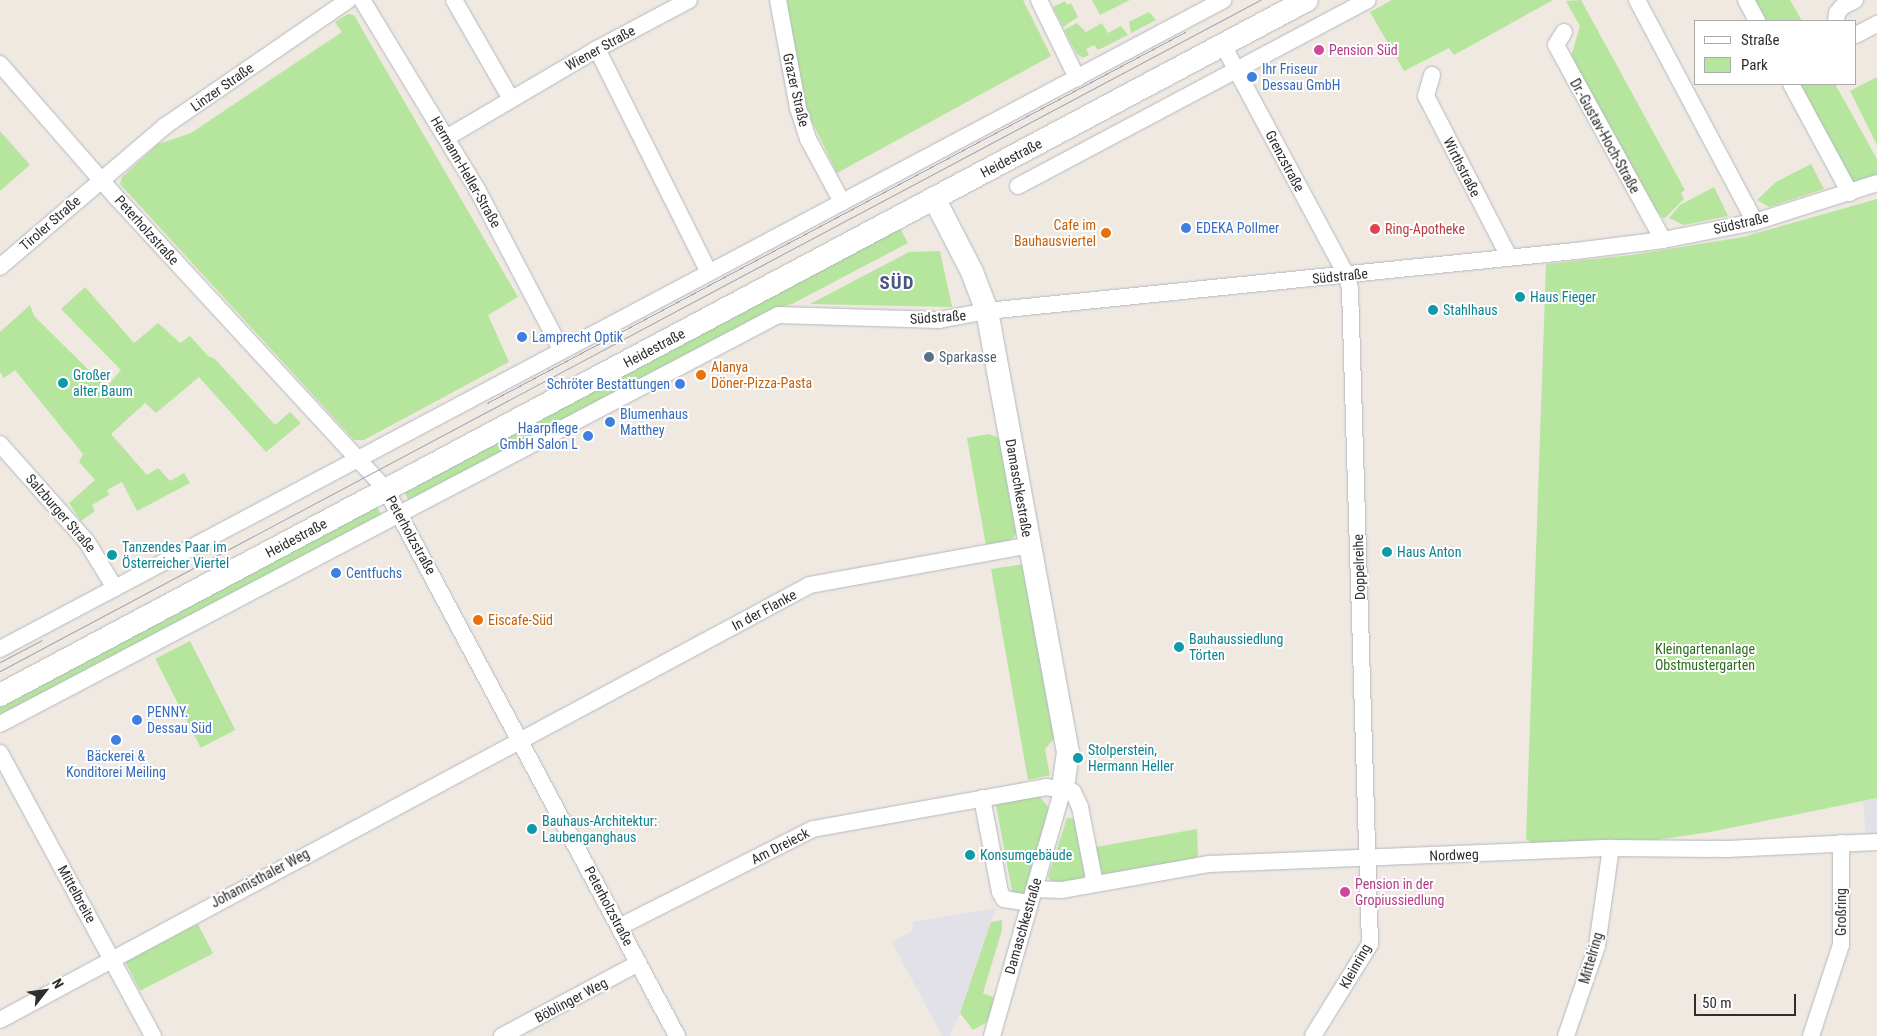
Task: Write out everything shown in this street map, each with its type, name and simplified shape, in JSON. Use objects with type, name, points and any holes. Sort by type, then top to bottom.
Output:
[{"type":"street","name":"Linzer Straße","points":[[101,180],[165,126],[348,0]]},
{"type":"street","name":"Hermann-Heller-Straße","points":[[362,0],[446,138],[561,349]]},
{"type":"street","points":[[454,0],[511,99]]},
{"type":"street","name":"Wiener Straße","points":[[446,138],[596,49],[690,0]]},
{"type":"street","name":"Grazer Straße","points":[[778,0],[798,108],[808,139],[842,202]]},
{"type":"street","points":[[1039,0],[1077,78]]},
{"type":"street","points":[[0,649],[561,349],[1223,0]]},
{"type":"street","name":"Heidestraße","points":[[0,695],[1307,0]]},
{"type":"street","name":"Heidestraße","points":[[1018,186],[1368,0]]},
{"type":"street","points":[[1637,0],[1755,222]]},
{"type":"street","points":[[1746,0],[1757,20]]},
{"type":"street","points":[[1836,20],[1842,7],[1855,0]]},
{"type":"street","points":[[1857,34],[1877,24]]},
{"type":"street","name":"Dr.-Gustav-Hoch-Straße","points":[[1564,32],[1556,45],[1663,240]]},
{"type":"street","name":"Grenzstraße","points":[[1223,45],[1347,276]]},
{"type":"street","points":[[596,49],[709,272]]},
{"type":"street","name":"Peterholzstraße","points":[[0,64],[101,180],[386,490],[621,926],[677,1036]]},
{"type":"street","name":"Wirthstraße","points":[[1432,75],[1426,96],[1509,257]]},
{"type":"street","points":[[1792,85],[1850,193]]},
{"type":"street","name":"Tiroler Straße","points":[[0,267],[101,180]]},
{"type":"street","name":"Südstraße","points":[[796,314],[939,320],[987,312],[1347,276],[1663,240],[1755,222],[1877,183]]},
{"type":"street","name":"Damaschkestraße","points":[[934,198],[972,272],[987,312],[1068,752],[1063,788],[992,1036]]},
{"type":"street","name":"Doppelreihe","points":[[1347,276],[1367,858]]},
{"type":"street","name":"Heidestraße","points":[[0,724],[401,515],[769,319],[796,314]]},
{"type":"street","name":"Salzburger Straße","points":[[0,444],[87,542],[115,588]]},
{"type":"street","name":"In der Flanke","points":[[521,740],[810,585],[1030,545]]},
{"type":"street","name":"Johannisthaler Weg","points":[[0,1020],[521,740]]},
{"type":"street","name":"Mittelbreite","points":[[0,753],[153,1036]]},
{"type":"street","name":"Am Dreieck","points":[[621,926],[813,829],[1046,787],[1063,788]]},
{"type":"street","points":[[1063,788],[1073,792],[1080,807],[1095,884]]},
{"type":"street","points":[[982,798],[1000,892],[1004,899],[1032,896]]},
{"type":"street","name":"Nordweg","points":[[1032,896],[1209,864],[1611,848],[1727,849],[1877,842]]},
{"type":"street","name":"Großring","points":[[1811,1036],[1842,945],[1841,843]]},
{"type":"street","name":"Mittelring","points":[[1566,1036],[1597,946],[1611,848]]},
{"type":"street","name":"Kleinring","points":[[1313,1036],[1370,944],[1367,858]]},
{"type":"street","name":"Böblinger Weg","points":[[502,1036],[639,963]]},
{"type":"shaded area","points":[[1877,798],[1877,834],[1866,835],[1863,801]]},
{"type":"shaded area","points":[[996,908],[960,1013],[950,1036],[942,1036],[892,942],[912,931],[913,922]]},
{"type":"green space","points":[[787,0],[1023,0],[1051,56],[837,173],[802,101]]},
{"type":"green space","points":[[1092,0],[1130,0],[1100,15]]},
{"type":"green space","points":[[1392,0],[1553,0],[1454,55],[1449,48],[1404,71],[1370,12]]},
{"type":"green space","points":[[1581,0],[1685,190],[1681,193],[1684,199],[1664,219],[1654,208],[1570,60],[1580,26],[1566,1]]},
{"type":"green space","points":[[1746,0],[1790,0],[1801,20],[1756,20]]},
{"type":"green space","points":[[1065,1],[1067,5],[1071,3],[1078,17],[1063,27],[1053,7]]},
{"type":"green space","points":[[1149,12],[1156,20],[1131,33],[1129,22]]},
{"type":"green space","points":[[348,14],[354,15],[518,297],[488,315],[509,362],[364,440],[354,440],[120,184],[122,177],[158,144],[191,133],[342,32],[335,22]]},
{"type":"green space","points":[[1077,23],[1086,32],[1102,23],[1108,33],[1121,26],[1128,35],[1098,50],[1094,45],[1086,49],[1089,55],[1083,58],[1077,54],[1064,30]]},
{"type":"green space","points":[[1877,77],[1877,145],[1850,91]]},
{"type":"green space","points":[[1792,85],[1836,85],[1877,159],[1877,183],[1850,193]]},
{"type":"green space","points":[[0,131],[30,165],[0,191]]},
{"type":"green space","points":[[1811,164],[1824,189],[1769,207],[1757,200],[1776,182]]},
{"type":"green space","points":[[1714,187],[1728,216],[1684,225],[1669,218],[1680,205]]},
{"type":"green space","name":"Kleingartenanlage Obstmustergarten","points":[[1877,199],[1877,798],[1710,832],[1642,842],[1536,846],[1526,839],[1546,264],[1632,255],[1743,237]]},
{"type":"green space","points":[[899,226],[908,243],[792,304],[768,311],[409,502],[403,487]]},
{"type":"green space","points":[[940,251],[952,307],[810,304],[909,252]]},
{"type":"green space","points":[[85,287],[134,343],[158,323],[180,343],[190,336],[208,356],[215,359],[275,425],[290,412],[301,423],[266,452],[199,377],[156,413],[145,403],[111,434],[147,475],[158,468],[170,481],[184,473],[190,483],[137,511],[122,482],[107,490],[109,495],[92,505],[95,511],[81,521],[69,503],[95,480],[79,462],[83,454],[15,370],[4,378],[0,372],[0,332],[30,305],[34,316],[106,387],[121,370],[61,309]]},
{"type":"green space","points":[[988,434],[1000,438],[1017,533],[1010,541],[986,546],[967,438]]},
{"type":"green space","points":[[377,507],[383,517],[0,718],[0,700]]},
{"type":"green space","points":[[1025,564],[1057,735],[1045,749],[1050,775],[1028,780],[991,569]]},
{"type":"green space","points":[[190,641],[235,730],[201,748],[155,659]]},
{"type":"green space","points":[[1039,796],[1049,808],[1025,894],[1013,896],[995,800]]},
{"type":"green space","points":[[1067,818],[1076,819],[1085,875],[1080,881],[1052,882],[1048,877]]},
{"type":"green space","points":[[1197,829],[1198,856],[1191,861],[1102,875],[1096,847]]},
{"type":"green space","points":[[1002,920],[1002,930],[983,993],[995,998],[990,1017],[986,1023],[973,1030],[960,1013],[991,922]]},
{"type":"green space","points":[[198,924],[213,953],[140,991],[125,961]]},
{"type":"tram line","points":[[0,671],[1260,0]]},
{"type":"tram line","points":[[487,403],[1185,32]]},
{"type":"tram line","points":[[0,662],[42,640]]},
{"type":"place","name":"Pension Süd","points":[[1319,50]]},
{"type":"place","name":"Ihr Friseur Dessau GmbH","points":[[1252,77]]},
{"type":"place","name":"EDEKA Pollmer","points":[[1186,228]]},
{"type":"place","name":"Ring-Apotheke","points":[[1375,229]]},
{"type":"place","name":"Cafe im Bauhausviertel","points":[[1106,233]]},
{"type":"place","name":"Haus Fieger","points":[[1520,297]]},
{"type":"place","name":"Stahlhaus","points":[[1433,310]]},
{"type":"place","name":"Lamprecht Optik","points":[[522,337]]},
{"type":"place","name":"Sparkasse","points":[[929,357]]},
{"type":"place","name":"Alanya Döner-Pizza-Pasta","points":[[701,375]]},
{"type":"place","name":"Großer alter Baum","points":[[63,383]]},
{"type":"place","name":"Schröter Bestattungen","points":[[680,384]]},
{"type":"place","name":"Blumenhaus Matthey","points":[[610,422]]},
{"type":"place","name":"Haarpflege GmbH Salon L","points":[[588,436]]},
{"type":"place","name":"Haus Anton","points":[[1387,552]]},
{"type":"place","name":"Tanzendes Paar im Österreicher Viertel","points":[[112,555]]},
{"type":"place","name":"Centfuchs","points":[[336,573]]},
{"type":"place","name":"Eiscafe-Süd","points":[[478,620]]},
{"type":"place","name":"Bauhaussiedlung Törten","points":[[1179,647]]},
{"type":"place","name":"PENNY. Dessau Süd","points":[[137,720]]},
{"type":"place","name":"Bäckerei & Konditorei Meiling","points":[[116,740]]},
{"type":"place","name":"Stolperstein, Hermann Heller","points":[[1078,758]]},
{"type":"place","name":"Bauhaus-Architektur: Laubenganghaus","points":[[532,829]]},
{"type":"place","name":"Konsumgebäude","points":[[970,855]]},
{"type":"place","name":"Pension in der Gropiussiedlung","points":[[1345,892]]},
{"type":"district","name":"SÜD","points":[[897,283]]}]
